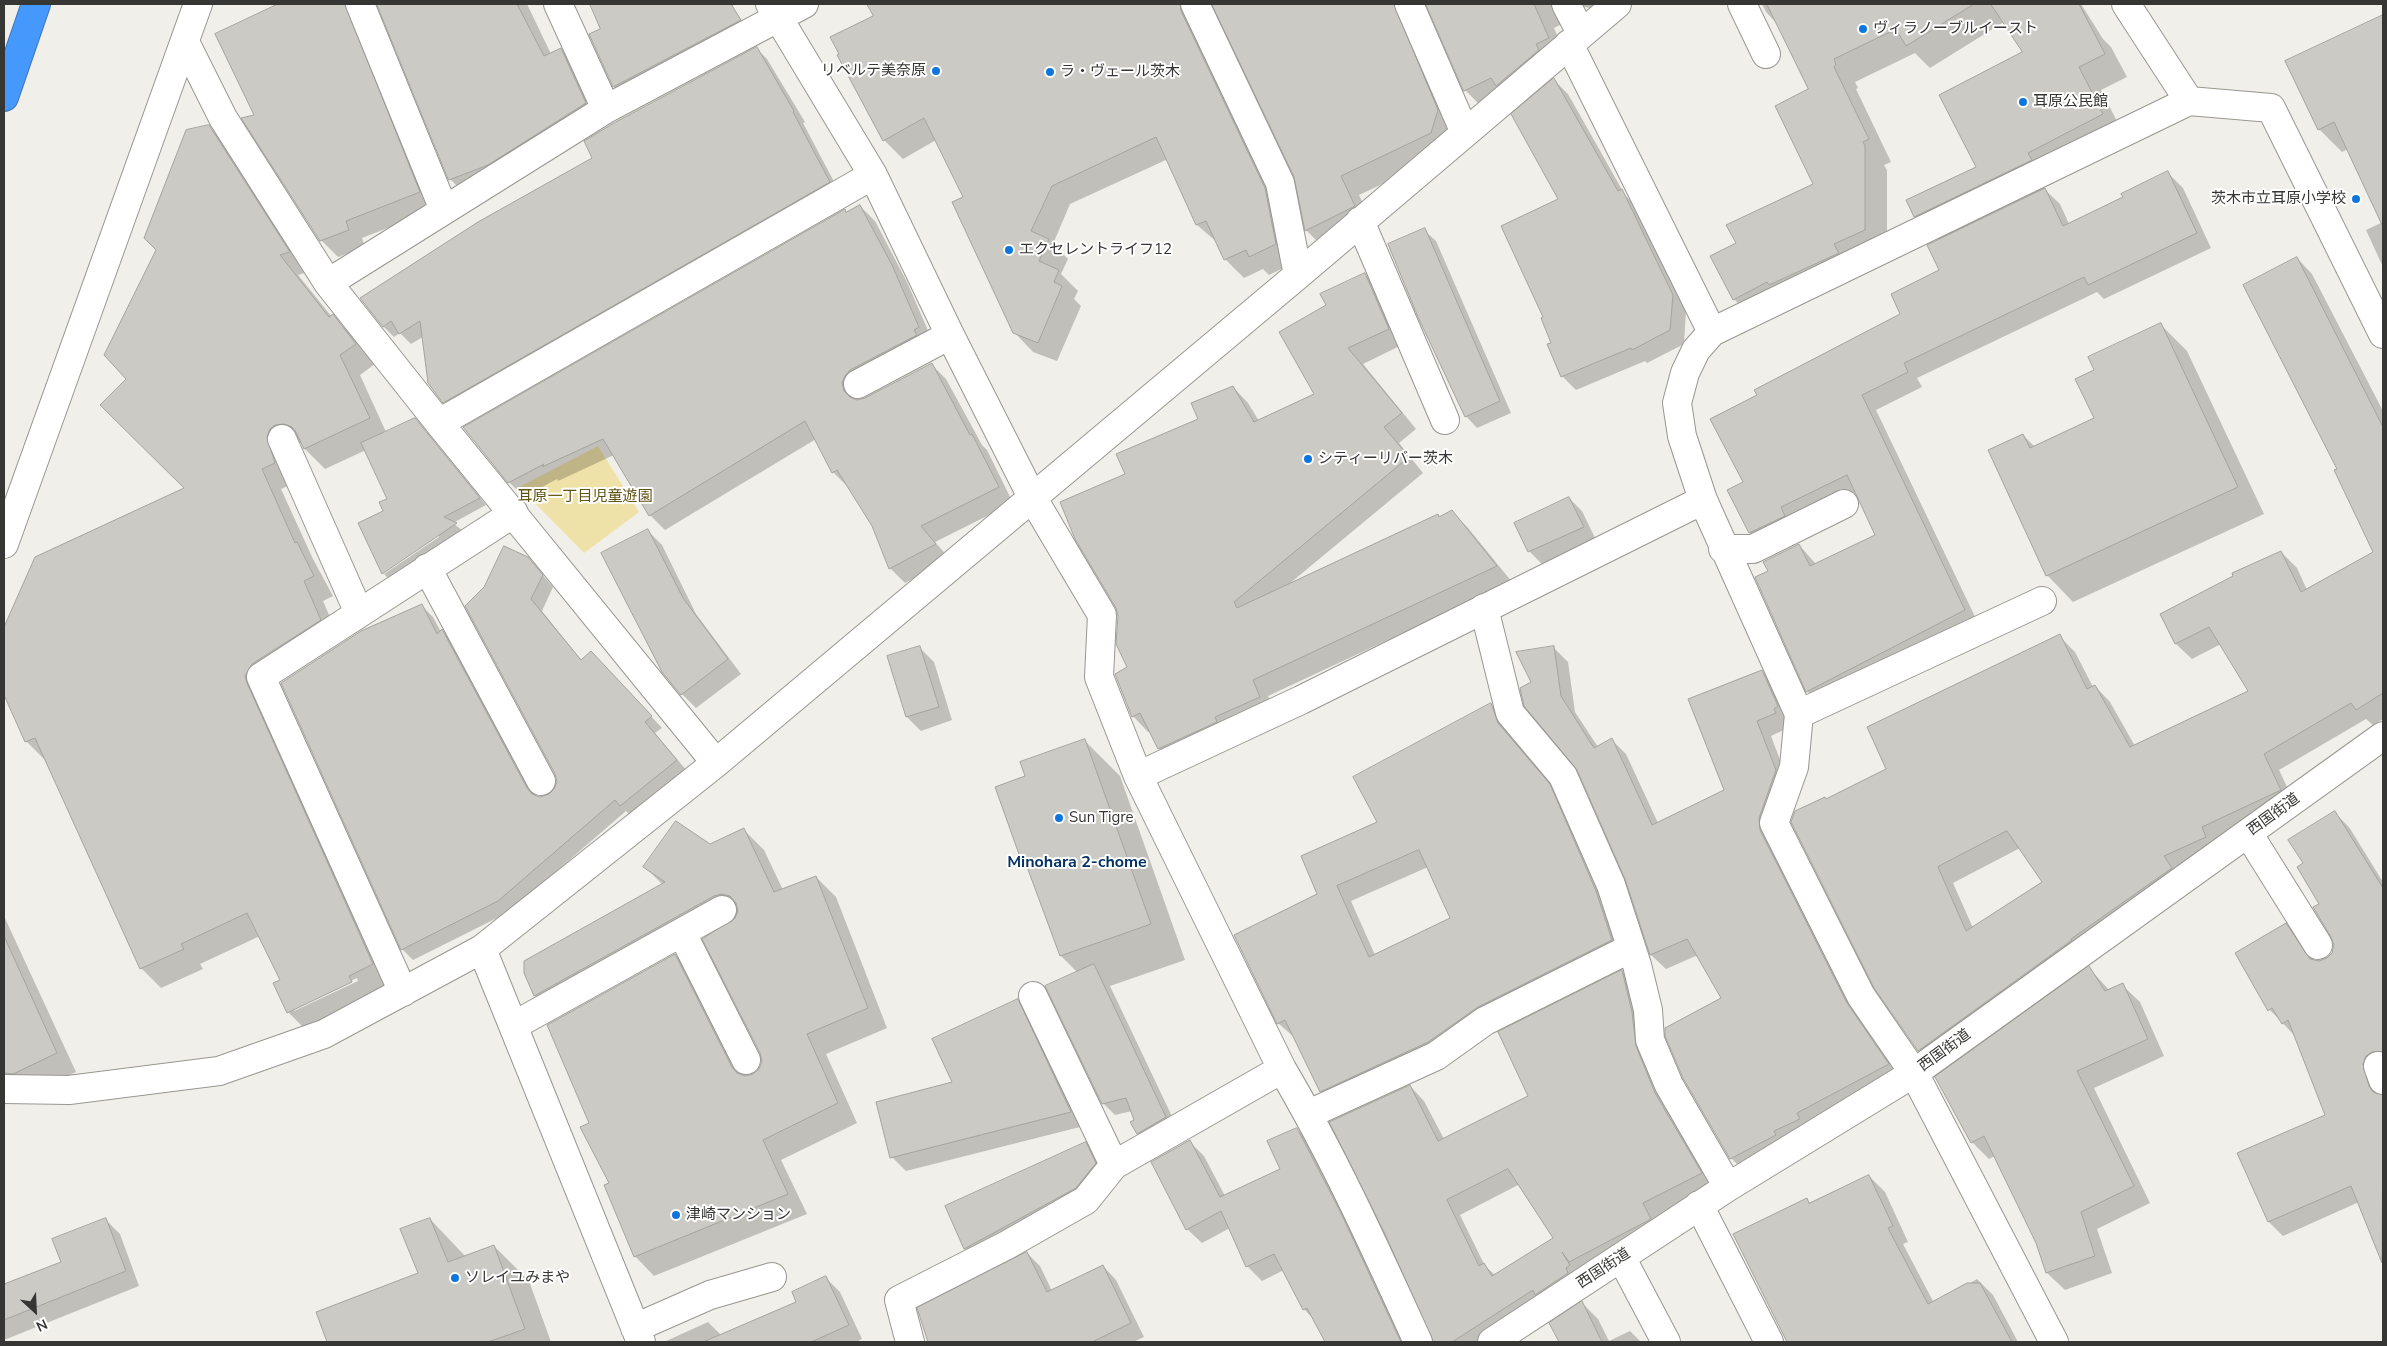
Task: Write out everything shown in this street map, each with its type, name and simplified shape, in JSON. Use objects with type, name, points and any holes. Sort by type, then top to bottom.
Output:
[{"type":"highway","points":[[4,97],[36,4]]},
{"type":"street","points":[[4,544],[198,4]]},
{"type":"street","points":[[360,4],[444,210]]},
{"type":"street","points":[[558,4],[606,109]]},
{"type":"street","points":[[328,282],[606,109],[773,10],[804,4]]},
{"type":"street","points":[[1195,4],[1280,183],[1298,275]]},
{"type":"street","points":[[1408,4],[1465,133]]},
{"type":"street","points":[[1566,4],[1575,39],[1712,332]]},
{"type":"street","points":[[4,1089],[69,1090],[219,1071],[324,1034],[482,949],[716,763],[1298,275],[1617,4]]},
{"type":"street","points":[[1742,4],[1766,54]]},
{"type":"street","points":[[2126,4],[2189,101]]},
{"type":"street","points":[[773,10],[873,175],[950,335],[1032,497],[1102,615],[1100,676],[1138,776],[1282,1069],[1308,1114],[1366,1229],[1418,1342]]},
{"type":"street","points":[[185,42],[223,118],[328,282],[439,423],[514,512],[716,763]]},
{"type":"street","points":[[2054,1342],[1914,1073],[1861,996],[1774,823],[1794,768],[1799,714],[1723,549],[1703,500],[1682,436],[1677,402],[1685,373],[1696,350],[1712,332],[2189,101],[2271,108],[2383,334]]},
{"type":"street","points":[[439,423],[873,175]]},
{"type":"street","points":[[1360,221],[1446,420]]},
{"type":"street","points":[[858,384],[950,335]]},
{"type":"street","points":[[282,439],[359,613]]},
{"type":"street","points":[[1138,776],[1301,700],[1703,500]]},
{"type":"street","points":[[1723,549],[1753,549],[1844,504]]},
{"type":"street","points":[[403,992],[261,677],[514,512]]},
{"type":"street","points":[[427,568],[541,781]]},
{"type":"street","points":[[1799,714],[2042,601]]},
{"type":"street","points":[[1484,608],[1510,713],[1563,776],[1610,885],[1631,948],[1648,1010],[1650,1040],[1669,1085],[1728,1187]]},
{"type":"street","name":"西国街道","points":[[1492,1342],[1699,1205],[1914,1073],[2383,736]]},
{"type":"street","points":[[2248,833],[2318,945]]},
{"type":"street","points":[[513,1026],[722,910]]},
{"type":"street","points":[[682,933],[746,1060]]},
{"type":"street","points":[[1308,1114],[1436,1056],[1485,1021],[1631,948]]},
{"type":"street","points":[[482,949],[638,1335],[710,1295],[772,1276]]},
{"type":"street","points":[[1034,996],[1114,1165]]},
{"type":"street","points":[[910,1342],[899,1300],[1007,1245],[1086,1200],[1114,1165],[1282,1069]]},
{"type":"street","points":[[1699,1205],[1769,1342]]},
{"type":"street","points":[[1621,1257],[1666,1342]]},
{"type":"green space","name":"耳原一丁目児童遊園","points":[[598,446],[639,512],[584,553],[519,487]]},
{"type":"building","points":[[278,4],[345,4],[420,192],[346,221],[349,230],[320,241],[241,118],[254,115],[215,34]]},
{"type":"building","points":[[377,4],[517,4],[544,56],[561,48],[586,103],[488,165],[449,180]]},
{"type":"building","points":[[590,4],[731,4],[741,20],[613,87],[589,34],[600,29]]},
{"type":"building","points":[[867,4],[1180,4],[1181,11],[1265,188],[1276,244],[1249,257],[1246,250],[1224,260],[1206,221],[1196,225],[1156,137],[1052,186],[1031,231],[1049,239],[1039,261],[1059,270],[1054,282],[1062,286],[1038,343],[1013,333],[952,202],[963,197],[924,118],[883,141],[837,55],[839,54],[830,37],[873,16]]},
{"type":"building","points":[[1212,4],[1394,4],[1438,110],[1431,133],[1341,176],[1355,206],[1305,231],[1294,177]]},
{"type":"building","points":[[1426,4],[1534,4],[1549,38],[1536,44],[1539,50],[1496,86],[1491,78],[1464,91]]},
{"type":"building","points":[[1767,4],[1974,4],[1906,46],[1896,29],[1834,59],[1836,65],[1834,67],[1869,139],[1863,142],[1865,146],[1865,230],[1834,244],[1839,253],[1769,285],[1767,282],[1733,300],[1710,256],[1736,243],[1726,225],[1813,184],[1775,106],[1808,89]]},
{"type":"building","points":[[1991,4],[2079,4],[2105,54],[2079,67],[2103,114],[2028,153],[2032,160],[1914,217],[1906,200],[1976,167],[1939,95],[2022,52]]},
{"type":"building","points":[[2383,15],[2383,227],[2334,122],[2318,130],[2285,61]]},
{"type":"building","points":[[757,47],[794,111],[830,182],[443,403],[428,383],[420,321],[399,334],[391,321],[383,327],[360,298],[478,222],[592,158],[584,141]]},
{"type":"building","points":[[1554,78],[1618,191],[1622,189],[1673,295],[1670,330],[1632,350],[1631,348],[1561,377],[1547,344],[1551,343],[1541,318],[1543,317],[1501,226],[1558,199],[1511,114]]},
{"type":"building","points":[[209,125],[290,252],[280,255],[329,317],[333,314],[356,344],[340,355],[370,418],[304,449],[292,427],[284,424],[275,425],[270,429],[267,437],[275,463],[262,469],[295,543],[297,542],[314,576],[304,581],[321,620],[252,664],[245,676],[373,964],[349,976],[352,982],[287,1013],[273,983],[280,980],[247,913],[181,944],[184,949],[140,969],[35,738],[25,742],[4,695],[4,627],[35,557],[184,488],[100,405],[126,379],[104,355],[156,250],[144,238],[186,130]]},
{"type":"building","points":[[2168,171],[2197,233],[2088,285],[2084,277],[1904,363],[1908,372],[1862,395],[1965,610],[1806,692],[1755,577],[1768,571],[1763,562],[1799,544],[1810,566],[1875,535],[1847,475],[1781,507],[1785,516],[1749,533],[1727,490],[1743,482],[1710,419],[1757,395],[1754,390],[1900,314],[1891,294],[1939,270],[1927,245],[2045,188],[2063,226],[2123,197],[2121,194]]},
{"type":"building","points":[[860,205],[892,265],[919,327],[914,330],[917,335],[850,370],[842,383],[844,391],[850,397],[857,400],[865,398],[932,363],[999,487],[921,526],[936,544],[889,569],[872,526],[837,470],[832,473],[805,421],[649,516],[603,439],[542,467],[544,464],[508,483],[463,427],[845,209],[846,212]]},
{"type":"building","points":[[1425,228],[1500,401],[1465,417],[1418,317],[1388,244]]},
{"type":"building","points":[[2297,257],[2383,427],[2383,693],[2356,710],[2351,703],[2264,754],[2281,790],[2202,827],[2206,837],[2164,856],[2172,868],[1918,1051],[1874,988],[1791,822],[1795,811],[1825,797],[1826,799],[1886,769],[1867,727],[2060,634],[2087,689],[2095,685],[2130,747],[2248,691],[2209,627],[2175,644],[2160,614],[2233,576],[2232,573],[2281,551],[2301,592],[2373,552],[2334,470],[2337,469],[2243,285]],"holes":[[[2007,831],[2042,882],[1966,931],[1938,867]]]},
{"type":"building","points":[[1365,273],[1389,329],[1348,348],[1402,413],[1384,427],[1409,457],[1234,602],[1237,608],[1438,514],[1439,517],[1452,510],[1497,566],[1253,680],[1260,697],[1215,717],[1217,722],[1158,749],[1140,713],[1132,717],[1115,674],[1127,667],[1116,644],[1118,616],[1116,608],[1075,539],[1060,502],[1125,474],[1116,454],[1198,419],[1191,403],[1233,386],[1254,422],[1314,394],[1279,332],[1326,305],[1320,294]]},
{"type":"building","points":[[2161,323],[2238,487],[2046,576],[1988,450],[2023,434],[2030,448],[2094,418],[2075,379],[2094,370],[2088,357]]},
{"type":"building","points":[[415,418],[480,498],[444,517],[457,523],[382,574],[358,523],[383,511],[379,502],[387,499],[361,443]]},
{"type":"building","points":[[1569,497],[1584,527],[1528,552],[1514,523]]},
{"type":"building","points":[[648,529],[683,598],[728,659],[681,695],[662,672],[601,553]]},
{"type":"building","points":[[504,546],[528,557],[543,575],[531,599],[581,660],[591,651],[652,716],[645,722],[677,760],[620,806],[615,800],[498,901],[401,950],[281,683],[361,631],[422,604],[437,634],[442,629],[527,788],[532,794],[540,797],[549,794],[557,782],[555,774],[465,606],[484,587]]},
{"type":"building","points":[[920,646],[939,707],[906,717],[887,656]]},
{"type":"building","points":[[1554,646],[1561,696],[1594,748],[1612,738],[1652,825],[1724,790],[1688,699],[1762,670],[1778,706],[1774,709],[1776,713],[1757,721],[1776,770],[1759,818],[1760,830],[1847,1003],[1889,1064],[1797,1113],[1800,1119],[1774,1131],[1776,1135],[1730,1159],[1683,1078],[1665,1036],[1665,1028],[1721,998],[1687,939],[1650,955],[1625,879],[1577,770],[1524,706],[1520,688],[1531,682],[1516,652]]},
{"type":"building","points":[[1491,703],[1498,723],[1550,784],[1596,891],[1612,940],[1478,1007],[1428,1042],[1320,1092],[1285,1020],[1277,1024],[1234,935],[1317,894],[1301,856],[1377,822],[1353,777]],"holes":[[[1419,850],[1450,918],[1369,957],[1337,886]]]},
{"type":"building","name":"Sun Tigre","points":[[1085,739],[1151,924],[1060,956],[1023,856],[1020,857],[995,787],[1025,776],[1020,762]]},
{"type":"building","points":[[2335,811],[2383,888],[2383,1052],[2372,1052],[2366,1056],[2363,1064],[2369,1086],[2373,1092],[2383,1095],[2382,1263],[2351,1186],[2268,1222],[2237,1153],[2325,1115],[2288,1020],[2282,1024],[2272,1008],[2268,1011],[2235,953],[2286,923],[2310,959],[2319,961],[2327,958],[2332,953],[2334,945],[2331,937],[2313,907],[2319,904],[2297,867],[2303,863],[2288,840]]},
{"type":"building","points":[[676,821],[710,844],[744,828],[774,892],[816,876],[868,1008],[807,1034],[838,1103],[763,1140],[788,1194],[634,1257],[604,1185],[609,1183],[580,1127],[589,1123],[547,1025],[675,954],[732,1067],[737,1073],[745,1076],[753,1074],[759,1069],[762,1061],[760,1053],[702,939],[735,918],[738,911],[736,903],[730,896],[722,894],[714,896],[534,996],[524,973],[524,961],[665,882],[643,867]]},
{"type":"building","points":[[4,936],[57,1053],[13,1074],[4,1073]]},
{"type":"building","points":[[1094,964],[1166,1117],[1137,1134],[1130,1122],[1134,1120],[1126,1098],[1102,1104],[1045,986]]},
{"type":"building","points":[[2089,966],[2105,991],[2123,983],[2148,1039],[2077,1071],[2134,1186],[2081,1212],[2095,1256],[2046,1273],[2036,1243],[1984,1136],[1971,1143],[1935,1077]]},
{"type":"building","points":[[1622,970],[1632,1012],[1636,1046],[1655,1093],[1702,1173],[1643,1203],[1651,1219],[1569,1262],[1562,1252],[1570,1265],[1566,1268],[1568,1273],[1535,1295],[1533,1290],[1452,1342],[1433,1342],[1384,1232],[1329,1122],[1410,1085],[1438,1141],[1528,1096],[1498,1032]],"holes":[[[1508,1169],[1553,1238],[1492,1276],[1484,1263],[1479,1266],[1447,1200]]]},
{"type":"building","points":[[1018,999],[1071,1112],[890,1158],[876,1102],[952,1082],[932,1039]]},
{"type":"building","points":[[1297,1128],[1340,1211],[1401,1342],[1325,1342],[1307,1308],[1303,1310],[1274,1254],[1246,1267],[1221,1211],[1186,1230],[1151,1162],[1190,1140],[1220,1197],[1280,1169],[1267,1141]]},
{"type":"building","points":[[1086,1142],[1096,1163],[1076,1188],[964,1249],[945,1206]]},
{"type":"building","points":[[1869,1175],[1893,1226],[1888,1228],[1928,1304],[1967,1283],[1980,1283],[2012,1342],[1787,1342],[1733,1234],[1807,1198],[1809,1203]]},
{"type":"building","points":[[106,1218],[126,1271],[4,1320],[4,1284],[61,1262],[52,1239]]},
{"type":"building","name":"ソレイユみまや","points":[[430,1218],[448,1262],[494,1245],[525,1329],[488,1342],[327,1342],[316,1312],[418,1273],[400,1229]]},
{"type":"building","points":[[1027,1252],[1047,1292],[1103,1265],[1131,1323],[1092,1342],[928,1342],[917,1308]]},
{"type":"building","points":[[826,1276],[849,1325],[811,1342],[703,1342],[796,1302],[792,1292]]},
{"type":"building","points":[[1582,1301],[1602,1342],[1559,1342],[1549,1323]]},
{"type":"place","name":"ヴィラノーブルイースト","points":[[1863,29]]},
{"type":"place","name":"リベルテ美奈原","points":[[936,71]]},
{"type":"place","name":"ラ・ヴェール茨木","points":[[1050,72]]},
{"type":"place","name":"耳原公民館","points":[[2023,102]]},
{"type":"place","name":"茨木市立耳原小学校","points":[[2356,199]]},
{"type":"place","name":"エクセレントライフ12","points":[[1009,250]]},
{"type":"place","name":"シティーリバー茨木","points":[[1308,459]]},
{"type":"place","name":"Sun Tigre","points":[[1059,818]]},
{"type":"place","name":"津崎マンション","points":[[676,1215]]},
{"type":"place","name":"ソレイユみまや","points":[[455,1278]]},
{"type":"district","name":"Minohara 2-chome","points":[[1077,863]]}]
